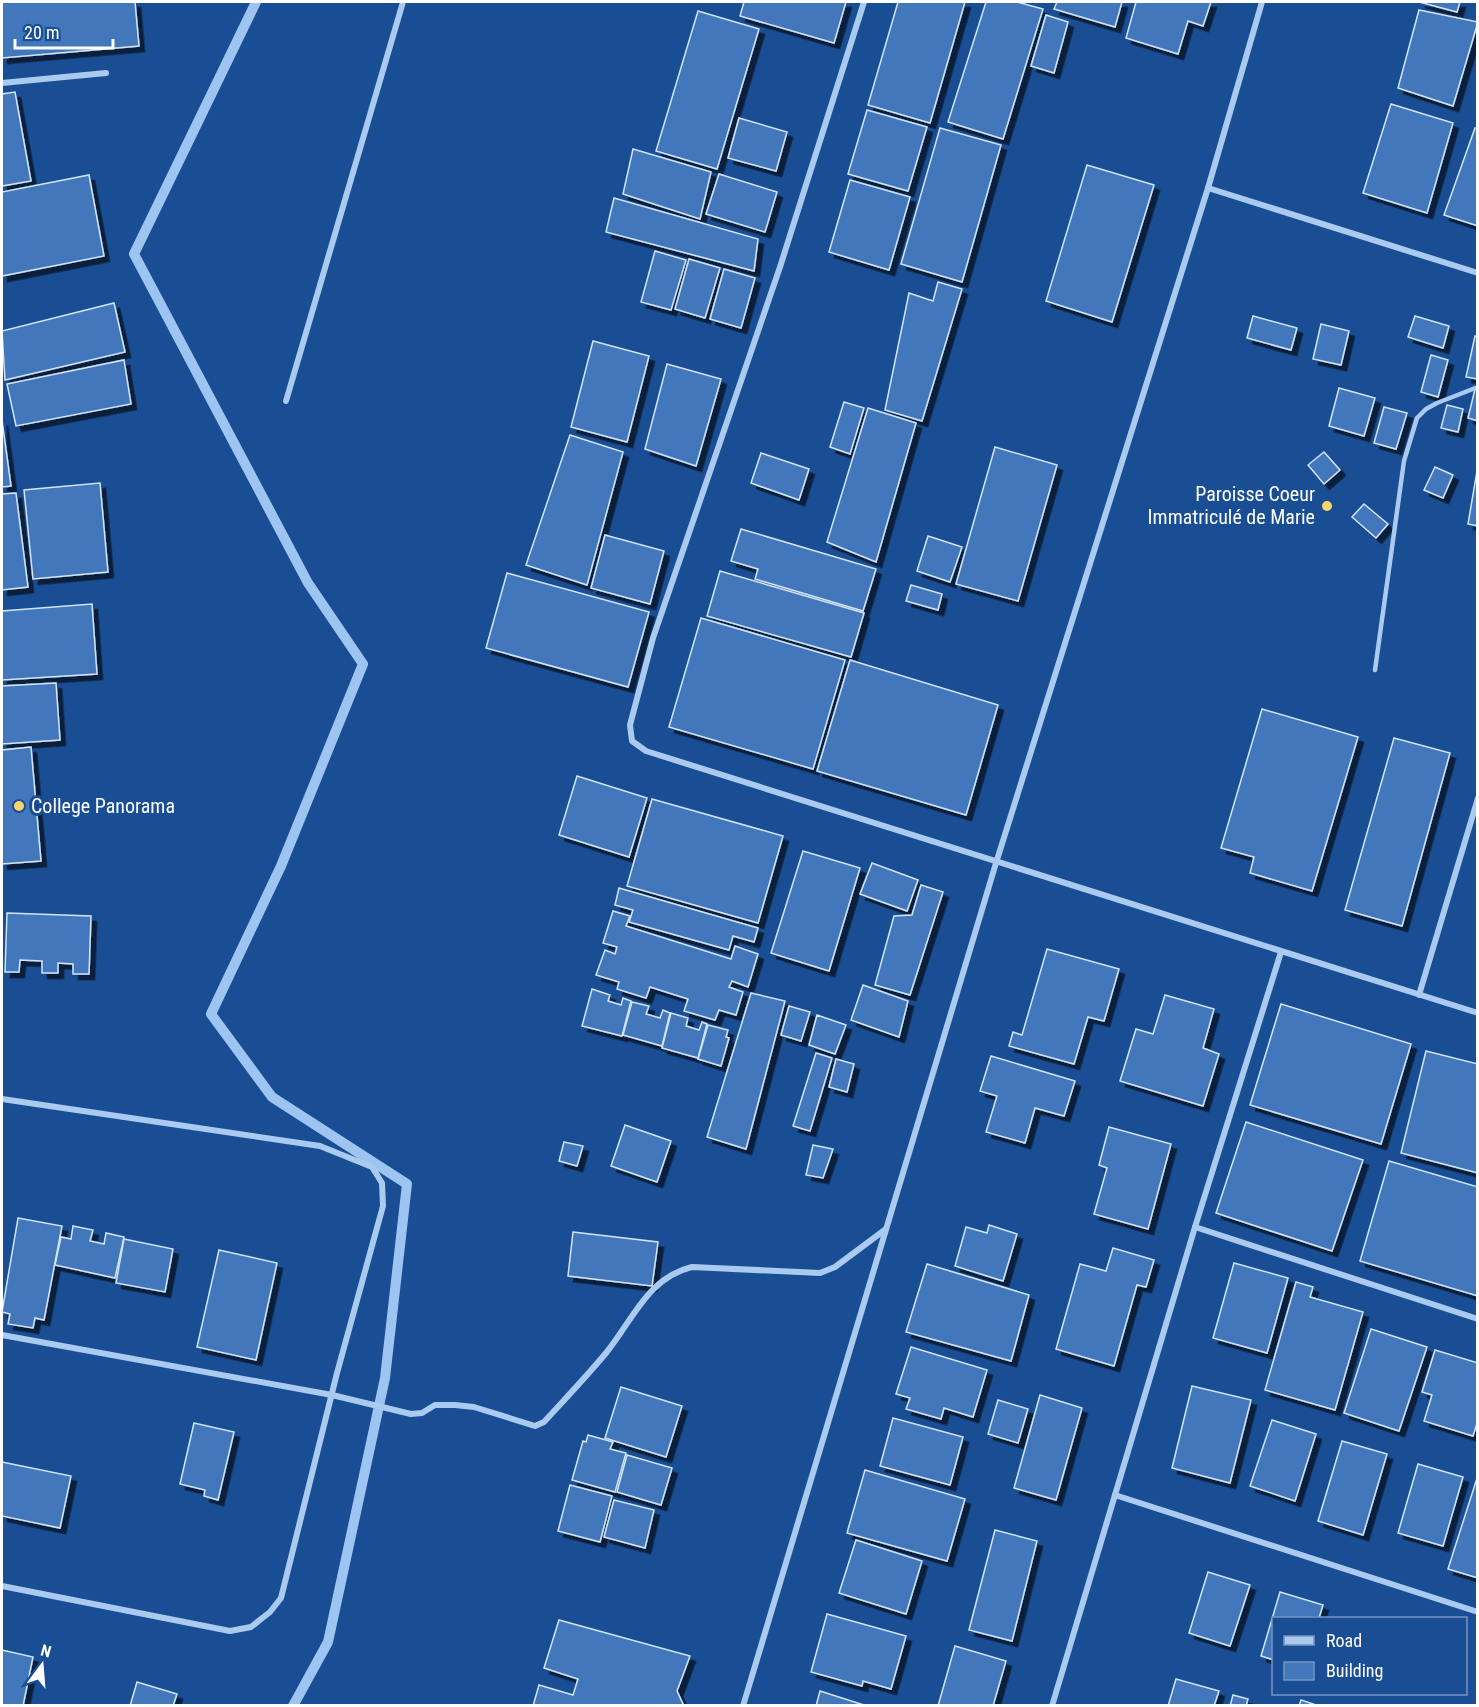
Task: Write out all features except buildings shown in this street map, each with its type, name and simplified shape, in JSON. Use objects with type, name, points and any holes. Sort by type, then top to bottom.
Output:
[{"type":"street","points":[[286,401],[403,2]]},
{"type":"street","points":[[864,2],[780,267],[653,638],[630,725],[632,741],[646,751],[1478,1013]]},
{"type":"street","points":[[743,1706],[996,863],[1208,188],[1262,2]]},
{"type":"street","points":[[2,83],[106,73]]},
{"type":"street","points":[[1208,188],[1478,273]]},
{"type":"street","points":[[1419,995],[1478,798]]},
{"type":"street","points":[[1052,1706],[1195,1227],[1281,952]]},
{"type":"street","points":[[2,1099],[320,1146],[372,1167],[382,1183],[383,1206],[281,1598],[270,1612],[251,1627],[230,1630],[2,1586]]},
{"type":"street","points":[[1195,1227],[1478,1319]]},
{"type":"street","points":[[2,1335],[332,1395],[411,1414],[422,1413],[435,1405],[474,1407],[535,1426],[544,1422],[607,1352],[650,1291],[676,1270],[692,1267],[820,1273],[835,1267],[886,1228]]},
{"type":"street","points":[[1115,1495],[1478,1612]]},
{"type":"lane","points":[[1375,670],[1404,461],[1417,418],[1437,403],[1478,387]]},
{"type":"waterway","points":[[256,2],[134,254],[308,583],[363,664],[281,866],[211,1014],[272,1097],[407,1184],[385,1378],[328,1642],[293,1706]]},
{"type":"place","name":"Paroisse Coeur Immatriculé de Marie","points":[[1327,506]]},
{"type":"place","name":"College Panorama","points":[[19,806]]}]
